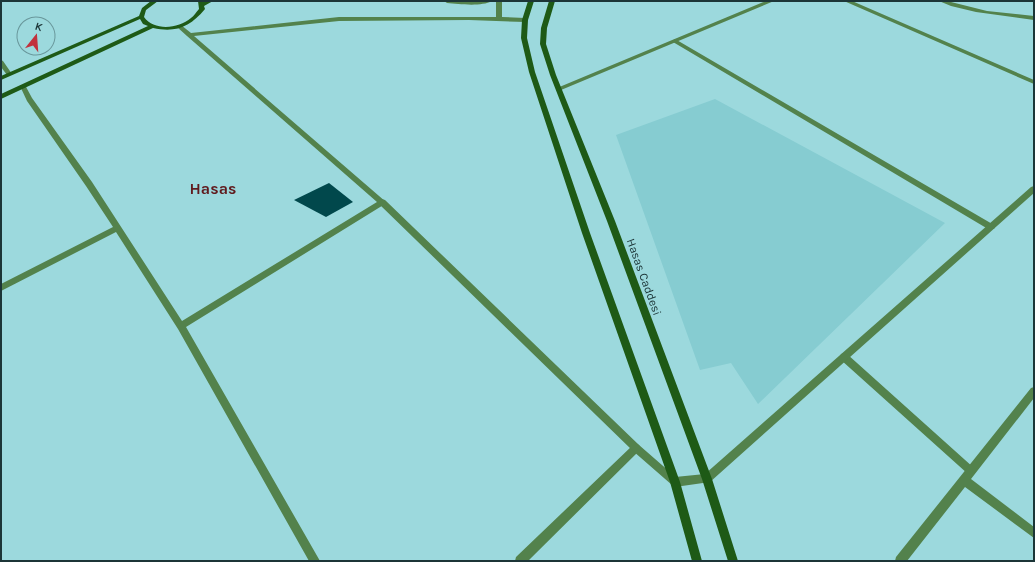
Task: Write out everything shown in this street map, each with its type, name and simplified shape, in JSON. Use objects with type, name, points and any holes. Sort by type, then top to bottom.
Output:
[{"type":"main road","points":[[1,78],[141,17],[146,7],[155,1]]},
{"type":"main road","points":[[141,17],[150,27],[163,29],[179,26],[194,19],[202,9],[202,3],[210,1]]},
{"type":"main road","points":[[531,1],[525,20],[524,38],[532,72],[586,233],[674,482],[697,561]]},
{"type":"main road","name":"Hasas Caddesi","points":[[552,1],[544,28],[543,44],[707,479],[733,561]]},
{"type":"main road","points":[[1,97],[150,27]]},
{"type":"street","points":[[446,1],[471,3],[489,1]]},
{"type":"street","points":[[499,1],[499,20]]},
{"type":"street","points":[[559,89],[772,1]]},
{"type":"street","points":[[847,1],[1034,82]]},
{"type":"street","points":[[942,1],[976,11],[1034,18]]},
{"type":"street","points":[[189,35],[339,18],[469,18],[525,20]]},
{"type":"street","points":[[179,26],[382,202],[636,448],[674,482],[707,479],[1034,189]]},
{"type":"street","points":[[675,41],[991,227]]},
{"type":"street","points":[[1,62],[9,74]]},
{"type":"street","points":[[23,86],[29,99],[89,184],[181,326],[314,561]]},
{"type":"street","points":[[181,326],[382,202]]},
{"type":"street","points":[[1,288],[118,228]]},
{"type":"street","points":[[844,358],[971,471]]},
{"type":"street","points":[[900,561],[1034,391]]},
{"type":"street","points":[[520,561],[636,448]]},
{"type":"street","points":[[964,480],[1034,533]]},
{"type":"shaded area","points":[[715,99],[945,223],[758,404],[731,363],[700,370],[616,135]]},
{"type":"building","points":[[329,183],[353,202],[326,217],[294,200]]},
{"type":"district","name":"Hasas","points":[[213,188]]}]
